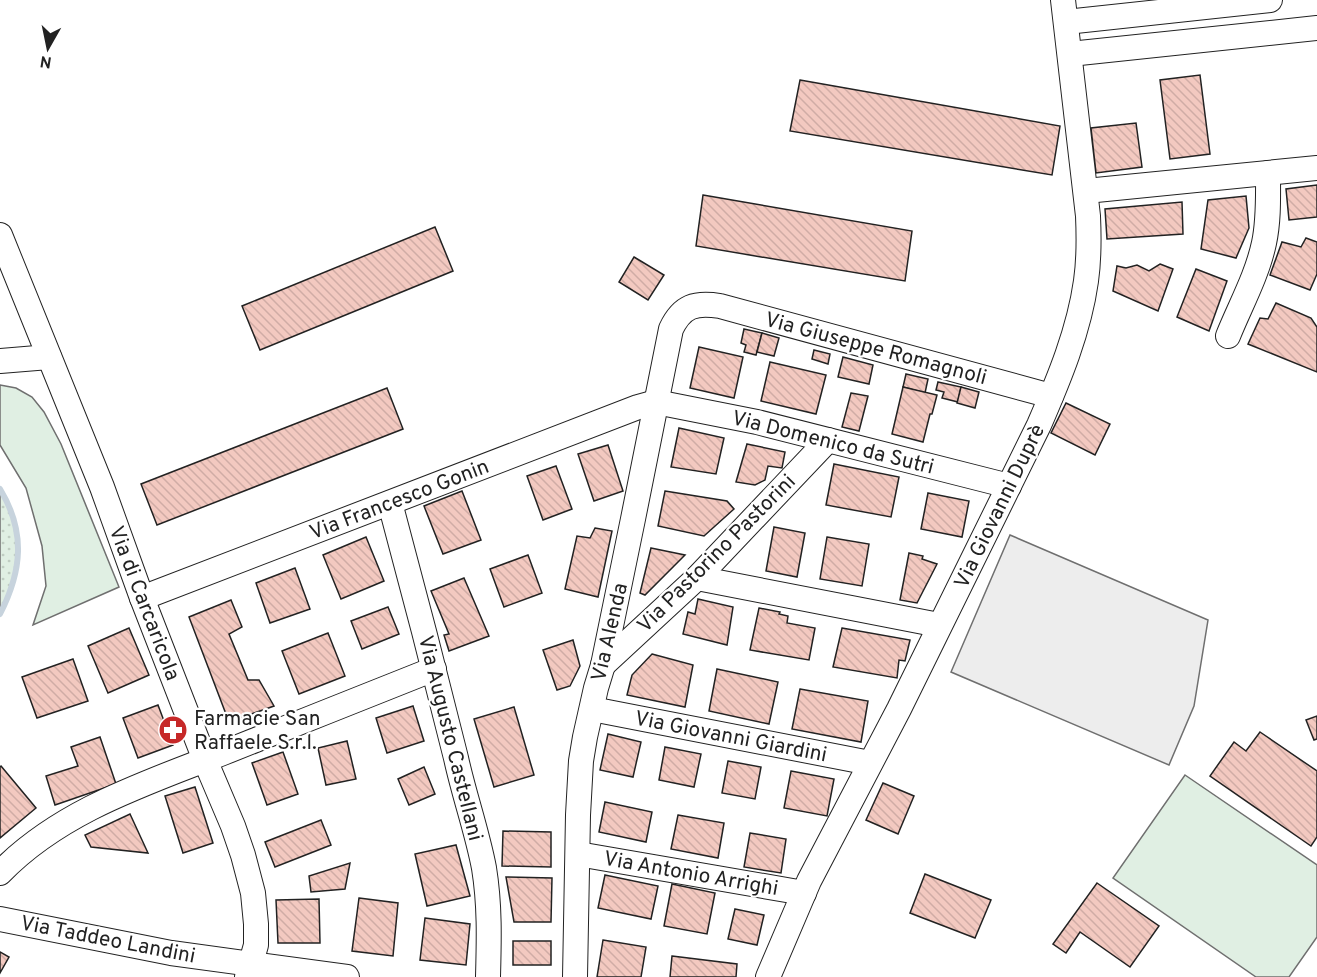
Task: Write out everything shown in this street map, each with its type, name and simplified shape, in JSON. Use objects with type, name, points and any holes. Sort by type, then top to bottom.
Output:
[{"type":"street","points":[[1064,11],[1270,0]]},
{"type":"street","name":"Via Giovanni Duprè","points":[[768,977],[804,893],[899,709],[1009,486],[1051,396],[1073,337],[1086,282],[1089,238],[1086,191],[1064,11]]},
{"type":"street","points":[[1070,54],[1317,28]]},
{"type":"street","points":[[1086,191],[1317,168]]},
{"type":"street","points":[[1228,336],[1262,252],[1267,217],[1268,172]]},
{"type":"street","name":"Via di Carcaricola","points":[[0,235],[102,487],[142,597],[233,826],[253,893],[256,935],[249,971]]},
{"type":"street","name":"Via Giuseppe Romagnoli","points":[[699,305],[720,306],[1051,396]]},
{"type":"street","name":"Via Alenda","points":[[575,977],[581,761],[585,737],[603,665],[671,329],[683,311],[699,305]]},
{"type":"street","points":[[0,361],[49,357]]},
{"type":"street","name":"Via Domenico da Sutri","points":[[657,402],[757,422],[1009,486]]},
{"type":"street","name":"Via Francesco Gonin","points":[[142,597],[638,407],[657,402]]},
{"type":"street","name":"Via Pastorino Pastorini","points":[[603,665],[697,578],[828,440]]},
{"type":"street","name":"Via Augusto Castellani","points":[[390,503],[484,871],[489,919],[488,977]]},
{"type":"street","points":[[697,578],[939,625]]},
{"type":"street","points":[[0,873],[31,846],[74,818],[127,791],[434,669]]},
{"type":"street","name":"Via Giovanni Giardini","points":[[592,709],[870,763]]},
{"type":"street","name":"Via Antonio Arrighi","points":[[578,854],[804,893]]},
{"type":"street","name":"Via Taddeo Landini","points":[[0,919],[53,928],[249,971],[347,977]]},
{"type":"green space","points":[[0,385],[16,388],[32,397],[44,412],[61,444],[119,587],[33,625],[46,586],[42,546],[26,488],[0,445]]},
{"type":"green space","points":[[0,489],[14,521],[18,552],[13,582],[0,614]]},
{"type":"green space","points":[[1185,775],[1317,865],[1317,937],[1289,977],[1256,977],[1113,878]]},
{"type":"shaded area","points":[[1010,535],[1208,620],[1194,706],[1169,765],[951,672]]},
{"type":"building","points":[[1200,75],[1210,154],[1170,159],[1160,80]]},
{"type":"building","points":[[800,80],[1060,126],[1052,175],[790,131]]},
{"type":"building","points":[[1136,123],[1142,167],[1096,173],[1091,128]]},
{"type":"building","points":[[1317,185],[1317,217],[1289,220],[1286,189]]},
{"type":"building","points":[[703,195],[912,231],[905,281],[696,246]]},
{"type":"building","points":[[1246,196],[1249,228],[1236,258],[1201,249],[1208,200]]},
{"type":"building","points":[[1182,202],[1183,234],[1107,239],[1105,209]]},
{"type":"building","points":[[435,227],[453,271],[260,350],[242,306]]},
{"type":"building","points":[[1306,238],[1317,242],[1317,274],[1310,290],[1270,275],[1282,242],[1301,247]]},
{"type":"building","points":[[634,257],[664,275],[648,300],[619,282]]},
{"type":"building","points":[[1160,264],[1173,269],[1158,311],[1113,291],[1117,266],[1126,268],[1137,265],[1149,271]]},
{"type":"building","points":[[1196,269],[1227,281],[1209,331],[1177,317]]},
{"type":"building","points":[[1276,303],[1311,318],[1317,327],[1317,372],[1248,344],[1260,318],[1268,319]]},
{"type":"building","points":[[744,329],[762,333],[756,355],[744,352],[746,345],[741,343]]},
{"type":"building","points":[[762,333],[779,338],[774,356],[757,352]]},
{"type":"building","points":[[699,347],[743,357],[734,398],[690,388]]},
{"type":"building","points":[[814,350],[830,354],[828,364],[812,359]]},
{"type":"building","points":[[843,357],[873,365],[869,384],[838,377]]},
{"type":"building","points":[[770,362],[826,375],[816,414],[761,401]]},
{"type":"building","points":[[906,374],[928,379],[925,393],[903,387]]},
{"type":"building","points":[[938,382],[961,387],[958,402],[942,398],[944,392],[936,390]]},
{"type":"building","points":[[903,387],[937,395],[923,442],[892,434]]},
{"type":"building","points":[[961,387],[979,392],[975,408],[957,403]]},
{"type":"building","points":[[387,388],[403,429],[157,525],[141,484]]},
{"type":"building","points":[[851,393],[868,396],[859,431],[842,427]]},
{"type":"building","points":[[1066,403],[1110,424],[1095,455],[1051,433]]},
{"type":"building","points":[[679,428],[724,438],[716,474],[671,467]]},
{"type":"building","points":[[747,444],[785,452],[782,468],[768,466],[765,480],[755,485],[736,482]]},
{"type":"building","points":[[608,445],[623,491],[594,501],[578,454]]},
{"type":"building","points":[[834,464],[899,477],[891,517],[826,505]]},
{"type":"building","points":[[556,466],[572,509],[543,520],[527,476]]},
{"type":"building","points":[[462,491],[481,540],[443,554],[424,506]]},
{"type":"building","points":[[665,491],[727,501],[734,509],[704,536],[658,526]]},
{"type":"building","points":[[928,493],[969,501],[962,537],[921,529]]},
{"type":"building","points":[[774,527],[805,533],[797,577],[766,571]]},
{"type":"building","points":[[595,528],[612,531],[598,597],[565,589],[577,536],[590,538]]},
{"type":"building","points":[[366,537],[384,581],[341,599],[323,555]]},
{"type":"building","points":[[827,537],[869,544],[862,586],[820,579]]},
{"type":"building","points":[[651,548],[685,555],[645,595],[640,593]]},
{"type":"building","points":[[909,553],[923,556],[922,559],[937,564],[917,603],[900,600]]},
{"type":"building","points":[[528,555],[542,593],[504,607],[490,569]]},
{"type":"building","points":[[295,568],[310,609],[270,623],[256,583]]},
{"type":"building","points":[[464,578],[489,636],[449,651],[444,635],[449,634],[431,591]]},
{"type":"building","points":[[698,599],[733,607],[727,645],[683,634],[688,612],[695,614]]},
{"type":"building","points":[[231,600],[242,627],[229,634],[248,680],[259,680],[274,706],[229,722],[189,617]]},
{"type":"building","points":[[388,607],[399,634],[362,649],[351,621]]},
{"type":"building","points":[[759,608],[788,616],[787,623],[815,628],[809,660],[750,650]]},
{"type":"building","points":[[129,628],[149,675],[108,693],[88,646]]},
{"type":"building","points":[[842,628],[910,640],[905,661],[899,660],[897,678],[833,667]]},
{"type":"building","points":[[328,633],[345,676],[299,694],[282,651]]},
{"type":"building","points":[[573,640],[580,666],[570,686],[557,690],[543,650]]},
{"type":"building","points":[[652,654],[693,665],[685,707],[627,695],[632,675]]},
{"type":"building","points":[[73,659],[88,701],[37,718],[22,677]]},
{"type":"building","points":[[717,669],[778,682],[769,724],[709,711]]},
{"type":"building","points":[[800,689],[868,701],[861,742],[792,729]]},
{"type":"building","points":[[158,705],[173,745],[138,758],[123,718]]},
{"type":"building","points":[[413,706],[424,741],[387,753],[376,718]]},
{"type":"building","points":[[514,707],[534,775],[494,787],[474,719]]},
{"type":"building","points":[[1317,716],[1317,739],[1314,740],[1306,720]]},
{"type":"building","points":[[1260,732],[1317,771],[1317,837],[1311,846],[1210,776],[1234,742],[1246,751]]},
{"type":"building","points":[[608,734],[641,742],[633,777],[600,770]]},
{"type":"building","points":[[100,737],[116,784],[55,805],[46,776],[78,766],[71,747]]},
{"type":"building","points":[[347,741],[356,779],[326,785],[318,748]]},
{"type":"building","points":[[665,747],[701,754],[694,787],[659,780]]},
{"type":"building","points":[[283,752],[298,794],[267,805],[252,763]]},
{"type":"building","points":[[728,761],[761,767],[755,799],[722,793]]},
{"type":"building","points":[[0,767],[36,808],[0,838]]},
{"type":"building","points":[[424,767],[435,794],[409,805],[398,779]]},
{"type":"building","points":[[791,771],[834,779],[827,816],[784,808]]},
{"type":"building","points":[[883,783],[914,796],[898,834],[866,820]]},
{"type":"building","points":[[195,787],[213,843],[183,853],[165,796]]},
{"type":"building","points":[[605,802],[652,812],[646,842],[599,832]]},
{"type":"building","points":[[130,814],[148,853],[91,847],[85,835]]},
{"type":"building","points":[[678,815],[724,823],[718,858],[671,849]]},
{"type":"building","points":[[321,820],[331,845],[275,867],[265,842]]},
{"type":"building","points":[[503,831],[551,832],[551,867],[502,866]]},
{"type":"building","points":[[750,833],[786,839],[781,873],[744,867]]},
{"type":"building","points":[[456,845],[470,896],[427,906],[415,854]]},
{"type":"building","points":[[350,863],[345,889],[311,892],[309,876]]},
{"type":"building","points":[[925,874],[991,900],[975,938],[910,913]]},
{"type":"building","points":[[605,875],[658,886],[651,919],[598,908]]},
{"type":"building","points":[[506,877],[552,878],[551,922],[514,922]]},
{"type":"building","points":[[1097,883],[1159,926],[1130,967],[1080,932],[1066,953],[1053,944]]},
{"type":"building","points":[[672,884],[715,893],[707,934],[664,926]]},
{"type":"building","points":[[359,898],[398,903],[393,956],[352,951]]},
{"type":"building","points":[[319,899],[320,943],[278,943],[276,900]]},
{"type":"building","points":[[735,909],[764,915],[757,945],[728,939]]},
{"type":"building","points":[[425,918],[470,924],[466,965],[420,960]]},
{"type":"building","points":[[603,940],[646,947],[641,977],[597,977]]},
{"type":"building","points":[[513,941],[551,941],[551,965],[513,965]]},
{"type":"building","points":[[0,952],[9,957],[0,973]]},
{"type":"building","points":[[672,956],[737,964],[736,977],[670,977]]},
{"type":"waterway","points":[[0,489],[14,521],[18,552],[13,582],[0,614]]},
{"type":"place","name":"Farmacie San Raffaele S.r.l.","points":[[173,730]]}]
